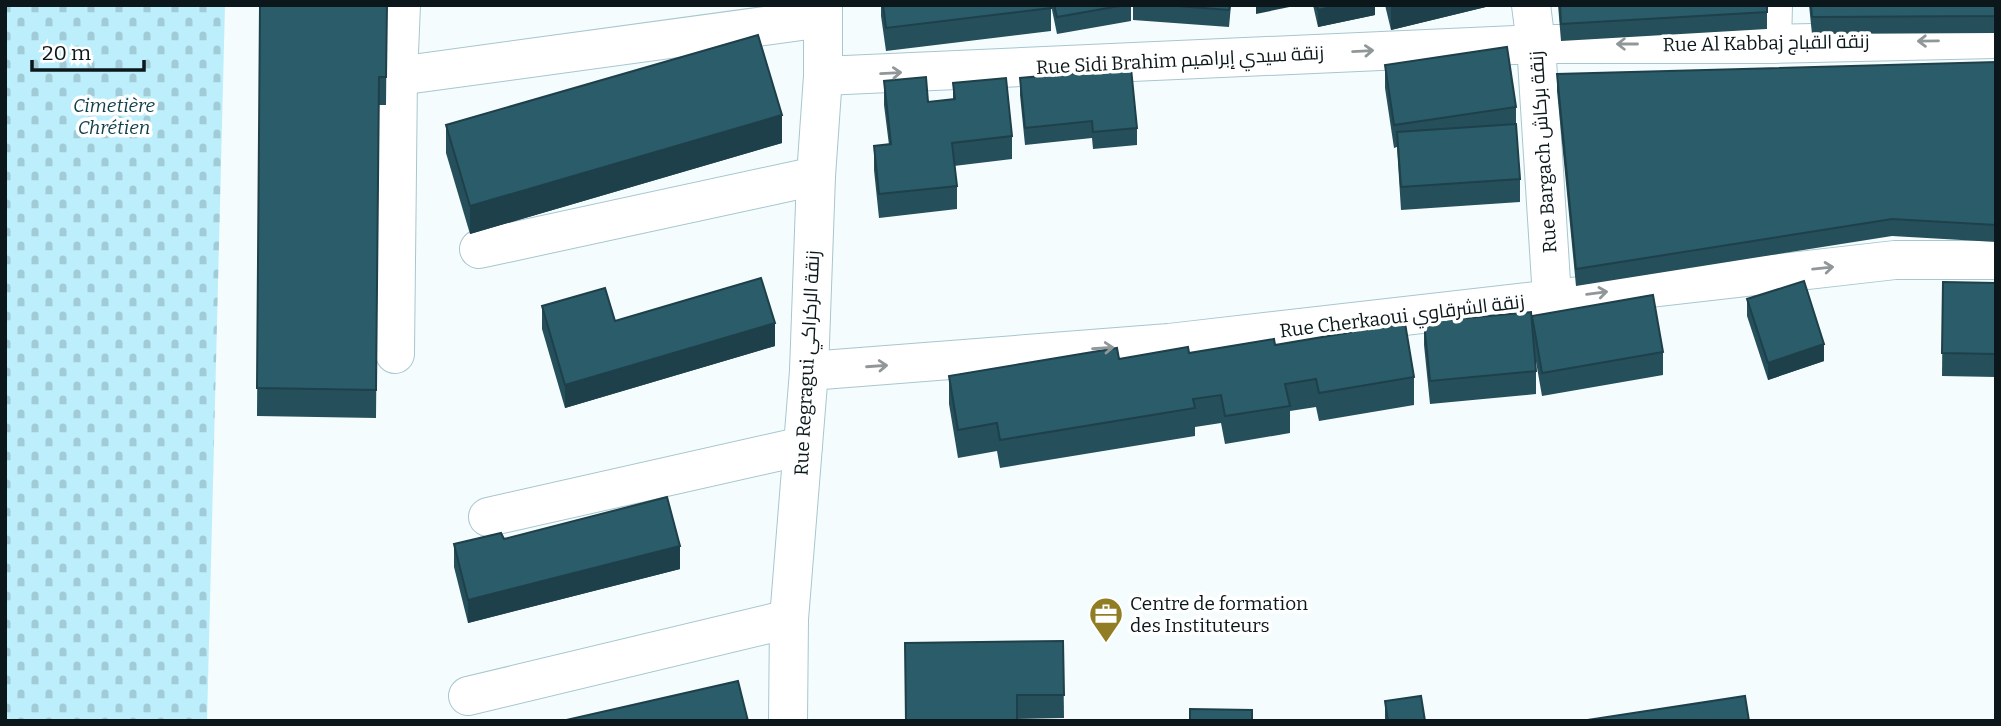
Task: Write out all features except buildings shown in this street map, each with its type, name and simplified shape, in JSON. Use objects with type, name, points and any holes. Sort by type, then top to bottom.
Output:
[{"type":"street","points":[[395,354],[401,5]]},
{"type":"street","name":"Rue Bargach زنقة بركاش","points":[[1531,5],[1536,44],[1552,298]]},
{"type":"street","points":[[1772,44],[1773,5]]},
{"type":"street","points":[[398,76],[823,12]]},
{"type":"street","name":"Rue Regragui زنقة الركراكي","points":[[788,721],[789,619],[809,371],[816,176],[823,76],[823,12]]},
{"type":"street","name":"Rue Al Kabbaj زنقة القباج","points":[[1536,44],[1772,44],[1996,39]]},
{"type":"street","name":"Rue Sidi Brahim زنقة سيدي إبراهيم","points":[[823,76],[1536,44]]},
{"type":"street","points":[[479,249],[816,176]]},
{"type":"street","name":"Rue Cherkaoui زنقة الشرقاوي","points":[[809,371],[1169,343],[1895,260],[1996,260]]},
{"type":"street","points":[[488,517],[803,446]]},
{"type":"street","points":[[468,696],[789,619]]},
{"type":"green space","name":"Cimetière Chrétien","points":[[5,5],[225,5],[207,721],[5,721]]},
{"type":"place","name":"Centre de formation des Instituteurs","points":[[1106,644]]}]
